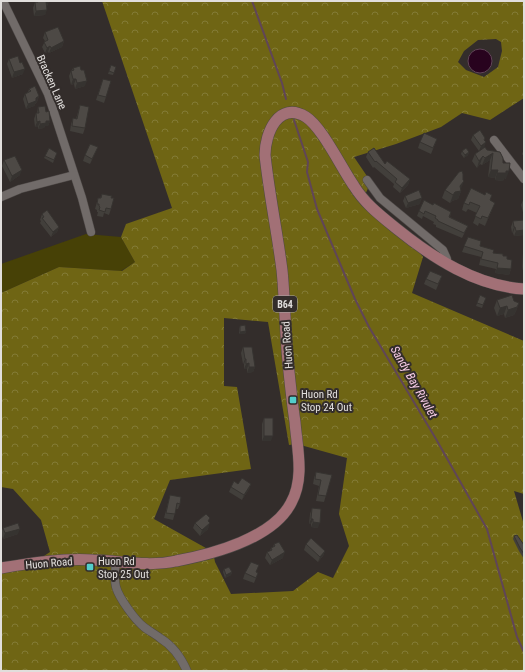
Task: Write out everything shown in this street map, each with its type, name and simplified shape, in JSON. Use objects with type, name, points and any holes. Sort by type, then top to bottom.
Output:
[{"type":"main road","name":"Huon Road","points":[[1,568],[75,560],[145,564],[168,563],[198,556],[245,541],[260,534],[277,522],[290,506],[297,491],[299,459],[287,349],[283,284],[265,155],[267,135],[275,121],[284,115],[295,113],[303,115],[311,121],[323,136],[363,199],[404,234],[447,264],[488,282],[511,288],[524,289]]},
{"type":"street","name":"Bracken Lane","points":[[3,1],[48,94],[82,198],[91,232]]},
{"type":"street","points":[[494,140],[524,179]]},
{"type":"street","points":[[1,197],[20,189],[74,175]]},
{"type":"street","points":[[367,180],[380,198],[443,250],[447,259],[447,264]]},
{"type":"street","points":[[116,562],[116,587],[128,608],[144,627],[161,638],[174,650],[187,671]]},
{"type":"shaded area","points":[[480,49],[488,53],[492,61],[488,69],[480,73],[472,69],[468,61],[472,53]]},
{"type":"shaded area","points":[[86,234],[121,237],[135,262],[121,271],[59,267],[1,293],[1,264]]},
{"type":"green space","points":[[102,1],[524,1],[524,98],[490,120],[462,113],[441,127],[396,144],[354,157],[371,182],[363,199],[409,238],[423,257],[412,293],[524,341],[524,494],[514,491],[524,525],[524,671],[1,671],[1,564],[32,564],[50,552],[41,520],[13,489],[1,487],[1,293],[59,267],[122,271],[135,262],[121,237],[126,224],[172,208]],"holes":[[[496,39],[501,42],[502,51],[498,67],[484,77],[466,70],[458,62],[464,51],[478,40]],[[224,318],[268,322],[289,445],[297,444],[347,458],[339,514],[349,546],[333,578],[318,572],[293,591],[231,594],[215,562],[213,552],[154,519],[170,480],[251,469],[237,387],[224,386]]]},
{"type":"building","points":[[37,1],[46,1],[47,10],[36,11],[35,2],[38,2]]},
{"type":"building","points":[[58,27],[64,41],[51,48],[50,46],[47,48],[44,42],[48,40],[45,32]]},
{"type":"building","points":[[18,56],[20,63],[22,62],[25,69],[14,72],[9,59]]},
{"type":"building","points":[[111,65],[116,67],[114,73],[109,71]]},
{"type":"building","points":[[80,66],[81,70],[84,70],[87,81],[77,83],[76,79],[73,79],[71,71],[74,70],[73,68]]},
{"type":"building","points":[[103,79],[111,81],[106,97],[98,95]]},
{"type":"building","points":[[35,86],[39,96],[36,98],[36,101],[28,104],[25,94],[31,91],[29,89]]},
{"type":"building","points":[[80,105],[89,107],[85,128],[72,126],[73,118],[77,119]]},
{"type":"building","points":[[45,106],[46,112],[49,111],[50,121],[40,124],[40,121],[37,122],[36,113],[39,113],[38,107]]},
{"type":"building","points":[[480,130],[486,142],[481,146],[473,135]]},
{"type":"building","points":[[424,133],[437,139],[433,148],[420,142]]},
{"type":"building","points":[[90,144],[98,147],[92,159],[85,155]]},
{"type":"building","points":[[485,147],[487,150],[500,152],[503,158],[503,163],[510,163],[509,171],[506,171],[506,173],[497,173],[498,170],[491,170],[493,153],[485,158],[483,156],[479,161],[475,154]]},
{"type":"building","points":[[49,148],[57,153],[54,160],[45,156]]},
{"type":"building","points":[[374,148],[385,164],[387,161],[410,179],[402,188],[395,182],[397,179],[376,161],[375,162],[368,152]]},
{"type":"building","points":[[466,148],[469,152],[465,155],[462,151]]},
{"type":"building","points":[[15,156],[22,170],[12,176],[4,160]]},
{"type":"building","points":[[462,171],[464,181],[460,186],[461,191],[455,192],[453,195],[445,190],[459,172]]},
{"type":"building","points":[[471,188],[485,195],[486,192],[492,195],[490,200],[495,203],[488,218],[482,216],[481,219],[475,216],[480,206],[470,202],[469,205],[464,203]]},
{"type":"building","points":[[419,190],[422,198],[408,203],[405,196]]},
{"type":"building","points":[[102,194],[112,196],[111,198],[114,198],[111,209],[106,208],[105,212],[99,210],[99,204],[97,204],[98,198],[101,198]]},
{"type":"building","points":[[424,200],[433,205],[434,203],[451,212],[449,217],[468,226],[464,233],[438,221],[435,218],[436,216],[425,211],[424,214],[419,211]]},
{"type":"building","points":[[47,210],[59,227],[53,232],[42,218],[44,217],[42,214]]},
{"type":"building","points":[[524,220],[524,230],[516,231],[513,221]]},
{"type":"building","points":[[468,237],[481,241],[480,246],[494,250],[493,253],[507,256],[507,259],[512,260],[511,269],[497,268],[498,263],[481,259],[483,252],[464,246]]},
{"type":"building","points":[[430,271],[442,276],[438,284],[426,279]]},
{"type":"building","points":[[480,295],[486,298],[483,305],[477,303]]},
{"type":"building","points":[[512,295],[514,301],[519,303],[517,307],[508,310],[507,306],[500,308],[497,300]]},
{"type":"building","points":[[245,325],[246,331],[240,332],[240,326]]},
{"type":"building","points":[[243,347],[252,347],[255,367],[249,367],[249,363],[246,364]]},
{"type":"building","points":[[264,418],[273,418],[273,436],[264,436]]},
{"type":"building","points":[[316,472],[332,475],[326,496],[318,495],[321,480],[315,479]]},
{"type":"building","points":[[242,478],[251,484],[244,495],[231,487],[234,481],[238,484]]},
{"type":"building","points":[[170,495],[181,497],[180,504],[177,503],[175,514],[166,513]]},
{"type":"building","points":[[312,508],[321,509],[320,523],[313,522],[313,519],[311,519]]},
{"type":"building","points":[[206,514],[210,518],[208,521],[210,523],[202,530],[195,523]]},
{"type":"building","points":[[18,523],[20,529],[5,533],[3,528]]},
{"type":"building","points":[[517,535],[524,545],[524,554],[514,536]]},
{"type":"building","points":[[311,538],[325,551],[320,557],[306,544]]},
{"type":"building","points":[[279,542],[285,552],[272,560],[267,552],[272,550],[271,548],[275,546],[274,544]]},
{"type":"building","points":[[251,562],[259,565],[256,572],[258,573],[256,578],[245,573]]},
{"type":"building","points":[[229,567],[232,572],[226,575],[224,569]]},
{"type":"waterway","name":"Sandy Bay Rivulet","points":[[252,1],[282,83],[286,99]]},
{"type":"waterway","name":"Sandy Bay Rivulet","points":[[294,120],[308,162],[307,172],[317,209],[355,299],[369,327],[436,439],[487,529],[517,637],[524,652]]},
{"type":"place","name":"Huon Rd Stop 24 Out","points":[[293,400]]},
{"type":"place","name":"Huon Rd Stop 25 Out","points":[[90,567]]}]
